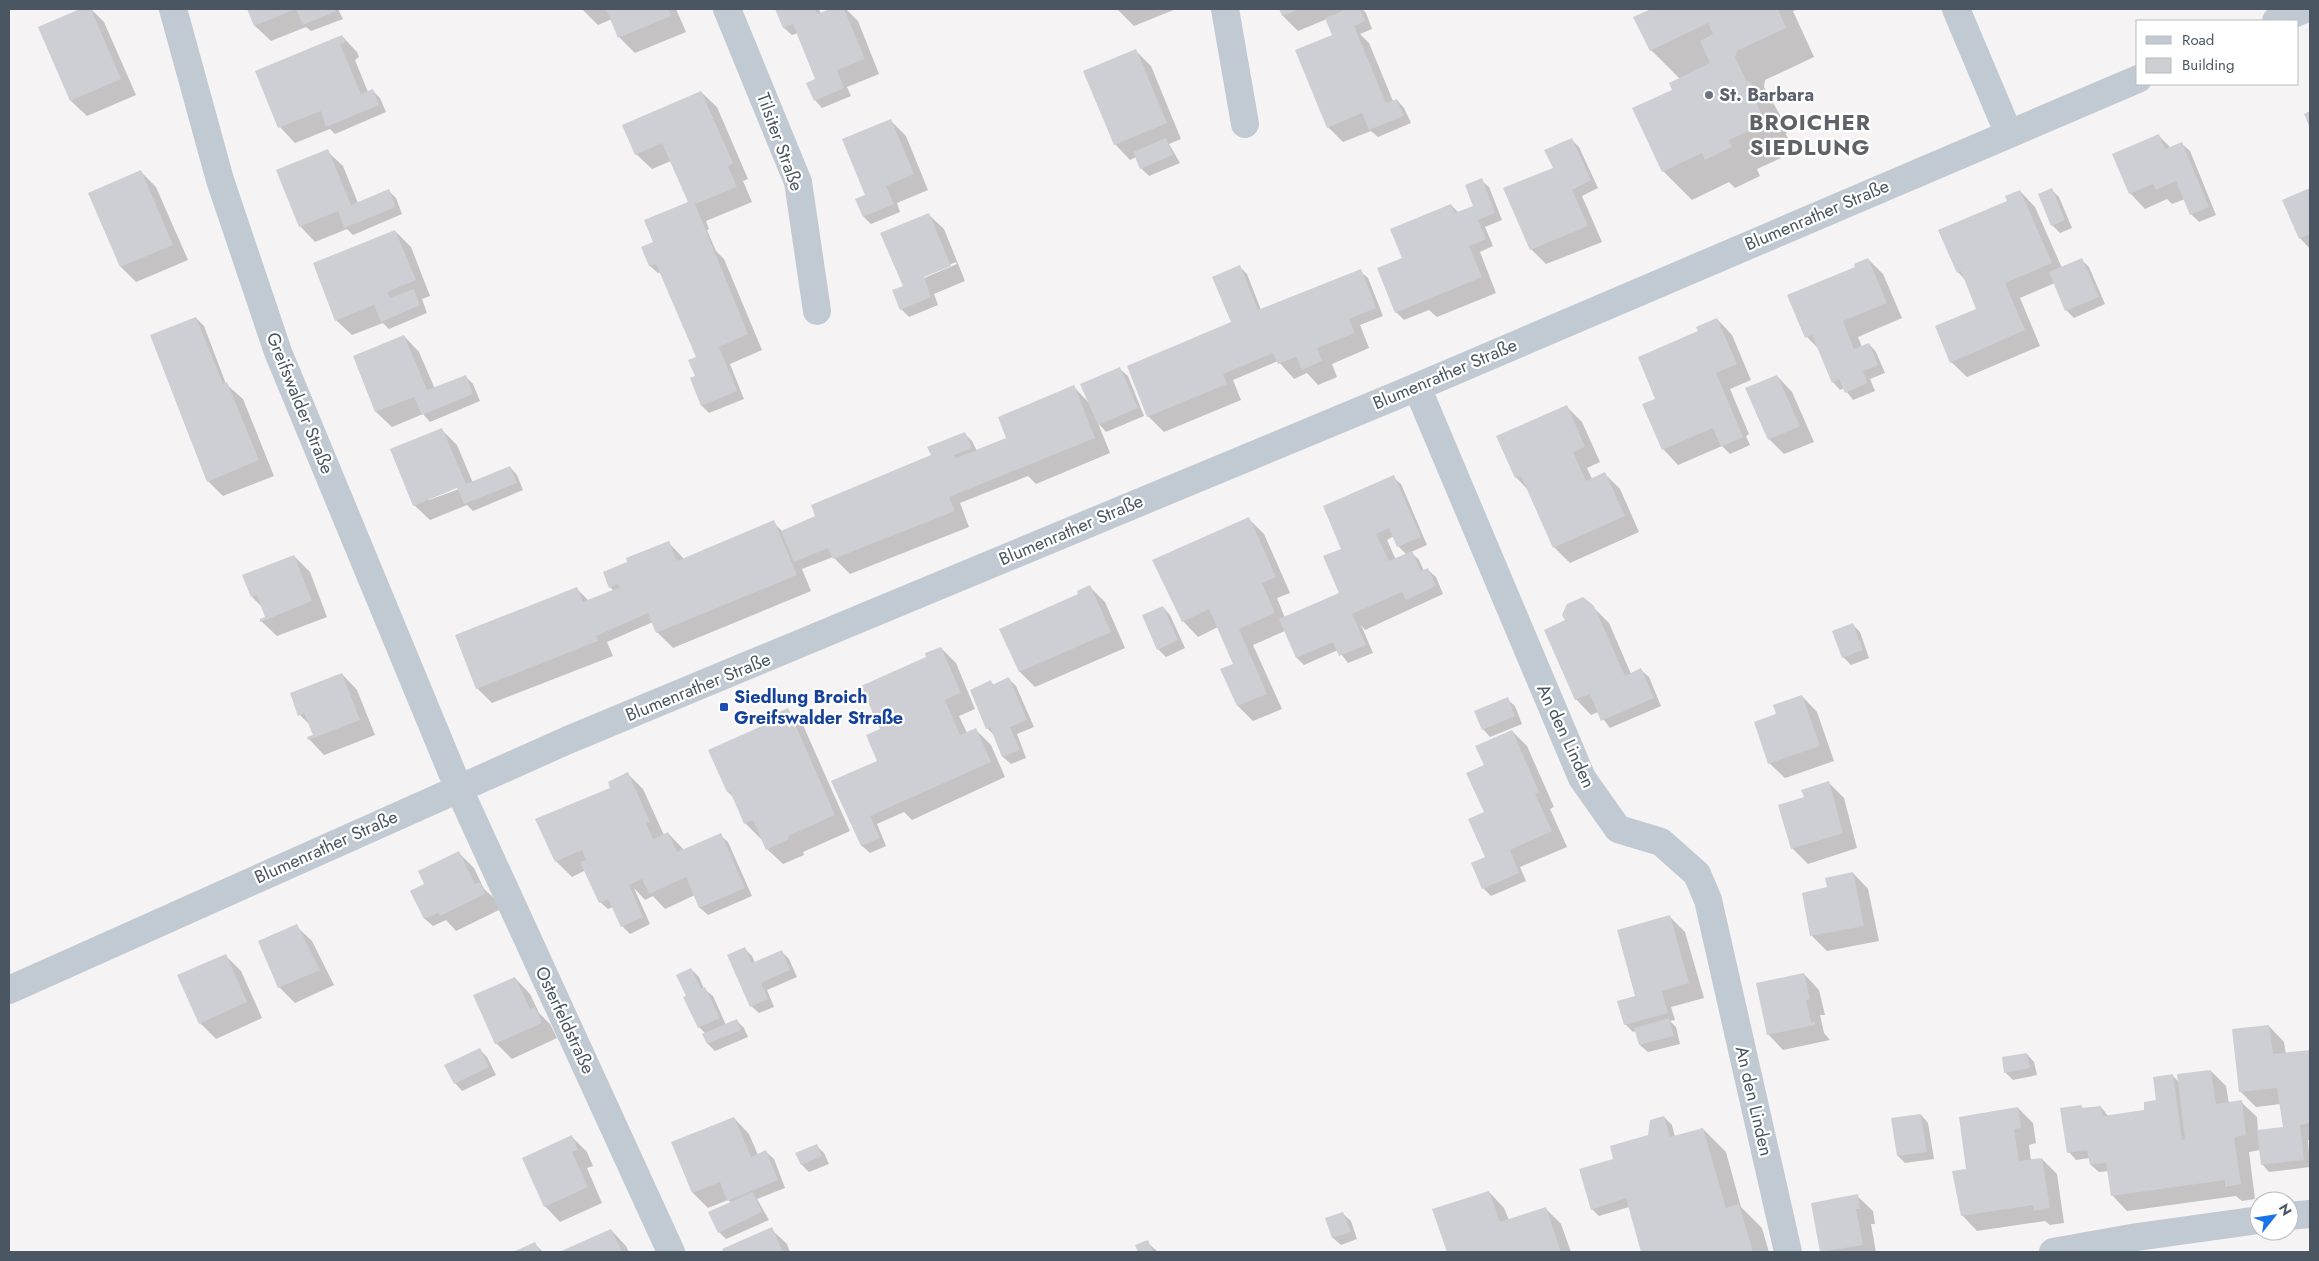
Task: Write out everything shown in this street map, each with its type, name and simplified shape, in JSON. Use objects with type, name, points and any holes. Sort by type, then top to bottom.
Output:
[{"type":"street","name":"Greifswalder Straße","points":[[173,9],[220,180],[278,352],[458,787]]},
{"type":"street","name":"Tilsiter Straße","points":[[727,9],[798,182],[816,311]]},
{"type":"street","points":[[1225,9],[1245,124]]},
{"type":"street","points":[[1956,9],[2008,132]]},
{"type":"street","points":[[2278,20],[2305,9]]},
{"type":"street","name":"Blumenrather Straße","points":[[9,990],[458,787],[1416,387],[2008,132],[2136,80]]},
{"type":"street","name":"An den Linden","points":[[1416,387],[1582,778],[1618,829],[1660,842],[1697,874],[1708,900],[1788,1252]]},
{"type":"street","name":"Osterfeldstraße","points":[[458,787],[671,1252]]},
{"type":"street","points":[[2053,1252],[2138,1245],[2249,1222]]},
{"type":"building","points":[[80,9],[91,9],[121,79],[70,101],[38,27]]},
{"type":"building","points":[[247,9],[296,9],[254,26]]},
{"type":"building","points":[[296,9],[335,9],[336,11],[303,25]]},
{"type":"building","points":[[606,9],[668,9],[671,16],[618,38]]},
{"type":"building","points":[[775,9],[815,9],[817,14],[830,9],[844,9],[865,59],[837,70],[844,88],[814,101],[806,83],[815,79],[793,24],[783,28]]},
{"type":"building","points":[[1279,9],[1300,9],[1282,16]]},
{"type":"building","points":[[1347,9],[1360,9],[1365,21],[1354,26],[1386,103],[1397,99],[1404,116],[1369,130],[1362,113],[1327,128],[1295,50],[1332,35],[1325,18]]},
{"type":"building","name":"St. Barbara","points":[[1651,9],[1778,9],[1786,28],[1737,51],[1735,57],[1746,80],[1751,83],[1759,100],[1757,105],[1763,116],[1750,122],[1753,129],[1729,140],[1732,147],[1705,160],[1702,153],[1662,172],[1632,108],[1672,90],[1669,83],[1710,63],[1700,41],[1713,34],[1708,23],[1650,51],[1633,17]]},
{"type":"building","points":[[342,35],[345,42],[340,44],[361,94],[373,89],[379,105],[326,127],[321,111],[278,128],[255,71]]},
{"type":"building","points":[[1136,49],[1167,123],[1114,145],[1083,71]]},
{"type":"building","points":[[701,91],[733,163],[728,166],[737,187],[695,204],[748,334],[719,347],[737,391],[701,406],[690,378],[695,376],[688,360],[696,357],[656,264],[649,266],[641,247],[653,242],[644,220],[688,202],[662,143],[635,155],[622,125]]},
{"type":"building","points":[[2310,111],[2310,128],[2304,114]]},
{"type":"building","points":[[891,119],[914,174],[886,186],[894,204],[863,217],[855,199],[865,195],[842,139]]},
{"type":"building","points":[[2159,134],[2165,149],[2182,142],[2209,207],[2190,215],[2176,181],[2156,190],[2153,184],[2129,194],[2112,154]]},
{"type":"building","points":[[1166,138],[1173,155],[1140,169],[1133,152]]},
{"type":"building","points":[[1572,138],[1591,180],[1572,190],[1588,226],[1530,250],[1503,188],[1553,168],[1544,150]]},
{"type":"building","points":[[328,149],[351,205],[389,189],[396,207],[344,228],[338,211],[299,227],[276,170]]},
{"type":"building","points":[[141,170],[173,245],[120,267],[88,193]]},
{"type":"building","points":[[1482,178],[1495,213],[1478,220],[1486,239],[1469,246],[1482,277],[1395,313],[1377,268],[1402,258],[1390,229],[1451,204],[1455,213],[1473,206],[1465,185]]},
{"type":"building","points":[[2052,188],[2065,220],[2051,226],[2038,194]]},
{"type":"building","points":[[2310,188],[2310,234],[2299,239],[2282,200]]},
{"type":"building","points":[[2020,190],[2052,263],[2005,283],[2025,330],[1950,363],[1935,326],[1976,309],[1961,271],[1957,273],[1938,230],[2007,201],[2005,196]]},
{"type":"building","points":[[929,213],[951,266],[924,277],[931,297],[900,310],[892,290],[903,286],[880,233]]},
{"type":"building","points":[[395,230],[416,280],[387,292],[390,298],[414,289],[420,305],[381,322],[374,305],[335,321],[313,263]]},
{"type":"building","points":[[1868,258],[1887,303],[1843,321],[1854,349],[1869,343],[1878,365],[1863,371],[1868,383],[1845,393],[1839,379],[1832,383],[1812,335],[1805,338],[1787,295],[1855,267],[1854,264]]},
{"type":"building","points":[[2082,258],[2099,297],[2065,311],[2049,272]]},
{"type":"building","points":[[1240,265],[1258,310],[1361,269],[1376,308],[1349,319],[1355,333],[1317,348],[1322,361],[1302,370],[1296,357],[1278,364],[1273,353],[1223,374],[1227,384],[1147,417],[1127,366],[1231,322],[1212,277]]},
{"type":"building","points":[[196,317],[223,384],[227,382],[259,460],[207,482],[150,335]]},
{"type":"building","points":[[1717,318],[1737,364],[1716,373],[1743,437],[1721,447],[1713,428],[1662,450],[1642,404],[1655,399],[1638,357],[1698,331],[1696,327]]},
{"type":"building","points":[[404,335],[427,390],[466,375],[473,394],[422,415],[414,397],[375,412],[353,356]]},
{"type":"building","points":[[1120,367],[1138,408],[1098,425],[1080,384]]},
{"type":"building","points":[[1777,375],[1800,426],[1768,440],[1745,388]]},
{"type":"building","points":[[1074,385],[1095,438],[949,497],[955,511],[833,559],[828,548],[794,562],[781,531],[815,516],[811,505],[931,455],[927,447],[965,432],[972,448],[954,455],[956,458],[1006,438],[998,417]]},
{"type":"building","points":[[1567,405],[1585,447],[1573,452],[1586,481],[1605,472],[1625,516],[1553,548],[1521,476],[1515,478],[1496,436]]},
{"type":"building","points":[[442,428],[466,484],[510,466],[517,483],[464,504],[457,488],[413,506],[390,449]]},
{"type":"building","points":[[1394,475],[1421,537],[1397,547],[1389,528],[1376,534],[1389,561],[1412,551],[1421,571],[1428,568],[1436,586],[1406,600],[1402,592],[1352,614],[1366,645],[1339,656],[1333,642],[1296,658],[1279,619],[1339,593],[1323,556],[1341,549],[1323,506]]},
{"type":"building","points":[[1249,517],[1276,577],[1262,583],[1275,613],[1239,629],[1267,694],[1237,706],[1220,669],[1233,664],[1209,609],[1182,622],[1152,560]]},
{"type":"building","points":[[774,520],[797,575],[656,633],[648,613],[596,636],[598,641],[476,689],[455,635],[577,587],[583,602],[620,587],[618,584],[609,588],[603,572],[627,562],[626,558],[669,541],[677,561]]},
{"type":"building","points":[[294,555],[312,601],[260,622],[260,619],[265,617],[257,595],[251,597],[242,575]]},
{"type":"building","points":[[1090,585],[1111,632],[1019,672],[999,629],[1078,594],[1077,591]]},
{"type":"building","points":[[1583,597],[1594,606],[1625,676],[1641,668],[1654,698],[1601,721],[1590,694],[1575,700],[1544,630],[1565,620],[1562,615],[1567,604]]},
{"type":"building","points":[[1163,606],[1178,640],[1157,650],[1142,615]]},
{"type":"building","points":[[1853,623],[1863,650],[1842,658],[1832,631]]},
{"type":"building","points":[[941,647],[961,693],[945,700],[960,735],[976,728],[991,762],[870,816],[880,838],[861,846],[831,781],[877,761],[866,735],[880,729],[861,686],[926,657],[925,653]]},
{"type":"building","points":[[342,673],[360,720],[308,740],[307,737],[313,735],[304,713],[298,716],[290,693]]},
{"type":"building","points":[[1009,677],[1027,720],[1010,727],[1020,750],[1002,757],[990,727],[986,729],[970,690],[991,680],[992,685]]},
{"type":"building","points":[[1802,695],[1820,746],[1768,764],[1754,722],[1776,714],[1773,705]]},
{"type":"building","points":[[1508,697],[1515,716],[1482,730],[1474,711]]},
{"type":"building","points":[[788,708],[835,815],[788,836],[789,839],[766,850],[753,820],[744,824],[730,791],[727,792],[708,750],[766,724],[764,719]]},
{"type":"building","points":[[1512,730],[1539,792],[1535,794],[1552,831],[1510,850],[1519,873],[1482,889],[1471,863],[1485,857],[1468,819],[1484,812],[1466,773],[1484,765],[1475,746]]},
{"type":"building","points":[[628,772],[650,822],[646,823],[653,839],[668,832],[677,852],[721,833],[745,888],[699,908],[686,877],[649,894],[642,879],[629,885],[643,917],[621,927],[608,899],[599,903],[580,862],[586,860],[582,850],[555,862],[535,819],[610,788],[608,782]]},
{"type":"building","points":[[1829,781],[1843,833],[1791,849],[1778,805],[1804,797],[1801,790]]},
{"type":"building","points":[[459,851],[475,884],[480,882],[485,894],[440,916],[438,913],[424,919],[410,891],[424,884],[418,871]]},
{"type":"building","points":[[1853,872],[1864,926],[1810,936],[1802,893],[1827,887],[1825,878]]},
{"type":"building","points":[[1670,915],[1689,983],[1662,991],[1668,1013],[1624,1025],[1617,1001],[1635,996],[1617,930]]},
{"type":"building","points":[[297,924],[320,970],[278,988],[258,941]]},
{"type":"building","points":[[745,947],[752,963],[782,950],[790,970],[761,983],[768,999],[750,1007],[727,955]]},
{"type":"building","points":[[226,954],[247,1002],[199,1024],[177,975]]},
{"type":"building","points":[[691,968],[701,989],[705,987],[720,1018],[698,1028],[683,997],[686,996],[676,975]]},
{"type":"building","points":[[1804,973],[1810,999],[1806,1000],[1811,1022],[1815,1022],[1815,1025],[1767,1035],[1756,983]]},
{"type":"building","points":[[515,977],[530,1009],[535,1007],[542,1023],[495,1044],[473,995]]},
{"type":"building","points":[[1669,1018],[1674,1036],[1639,1045],[1634,1028]]},
{"type":"building","points":[[737,1019],[741,1030],[707,1044],[702,1034]]},
{"type":"building","points":[[2269,1025],[2273,1054],[2310,1050],[2310,1123],[2300,1125],[2304,1160],[2261,1165],[2257,1130],[2283,1127],[2277,1088],[2239,1092],[2232,1029]]},
{"type":"building","points":[[480,1048],[489,1067],[454,1084],[444,1065]]},
{"type":"building","points":[[2027,1053],[2030,1068],[2004,1073],[2002,1057]]},
{"type":"building","points":[[2211,1070],[2216,1104],[2242,1100],[2246,1135],[2234,1137],[2241,1184],[2225,1187],[2225,1180],[2111,1196],[2106,1163],[2090,1165],[2087,1150],[2067,1153],[2060,1108],[2081,1105],[2082,1108],[2101,1106],[2103,1116],[2144,1110],[2144,1102],[2156,1100],[2153,1077],[2173,1074],[2182,1140],[2185,1139],[2177,1074]]},
{"type":"building","points":[[2018,1107],[2021,1128],[2014,1129],[2019,1161],[2042,1158],[2050,1208],[2034,1211],[2033,1205],[1961,1216],[1952,1171],[1966,1169],[1959,1117]]},
{"type":"building","points":[[1921,1114],[1927,1152],[1897,1156],[1891,1118]]},
{"type":"building","points":[[1664,1116],[1670,1137],[1703,1128],[1726,1208],[1739,1204],[1753,1252],[1641,1252],[1626,1198],[1591,1210],[1579,1169],[1613,1159],[1610,1146],[1648,1135],[1650,1120]]},
{"type":"building","points":[[734,1117],[751,1157],[766,1150],[778,1180],[727,1201],[720,1182],[692,1193],[671,1142]]},
{"type":"building","points":[[572,1135],[578,1150],[572,1152],[588,1187],[544,1207],[522,1158]]},
{"type":"building","points":[[817,1144],[822,1156],[801,1165],[795,1153]]},
{"type":"building","points":[[1489,1191],[1500,1222],[1546,1207],[1561,1252],[1447,1252],[1432,1209]]},
{"type":"building","points":[[753,1192],[762,1212],[718,1233],[708,1212]]},
{"type":"building","points":[[1858,1194],[1860,1209],[1856,1209],[1863,1245],[1820,1252],[1811,1203]]},
{"type":"building","points":[[1343,1212],[1351,1232],[1332,1238],[1325,1218]]},
{"type":"building","points":[[772,1227],[783,1252],[724,1252],[722,1249]]},
{"type":"building","points":[[611,1229],[622,1252],[559,1252]]},
{"type":"building","points":[[1148,1240],[1153,1252],[1138,1252],[1135,1245]]},
{"type":"building","points":[[535,1242],[540,1252],[513,1252]]},
{"type":"place","name":"St. Barbara","points":[[1709,95]]},
{"type":"place","name":"Siedlung Broich Greifswalder Straße","points":[[724,707]]},
{"type":"district","name":"BROICHER SIEDLUNG","points":[[1810,134]]}]
